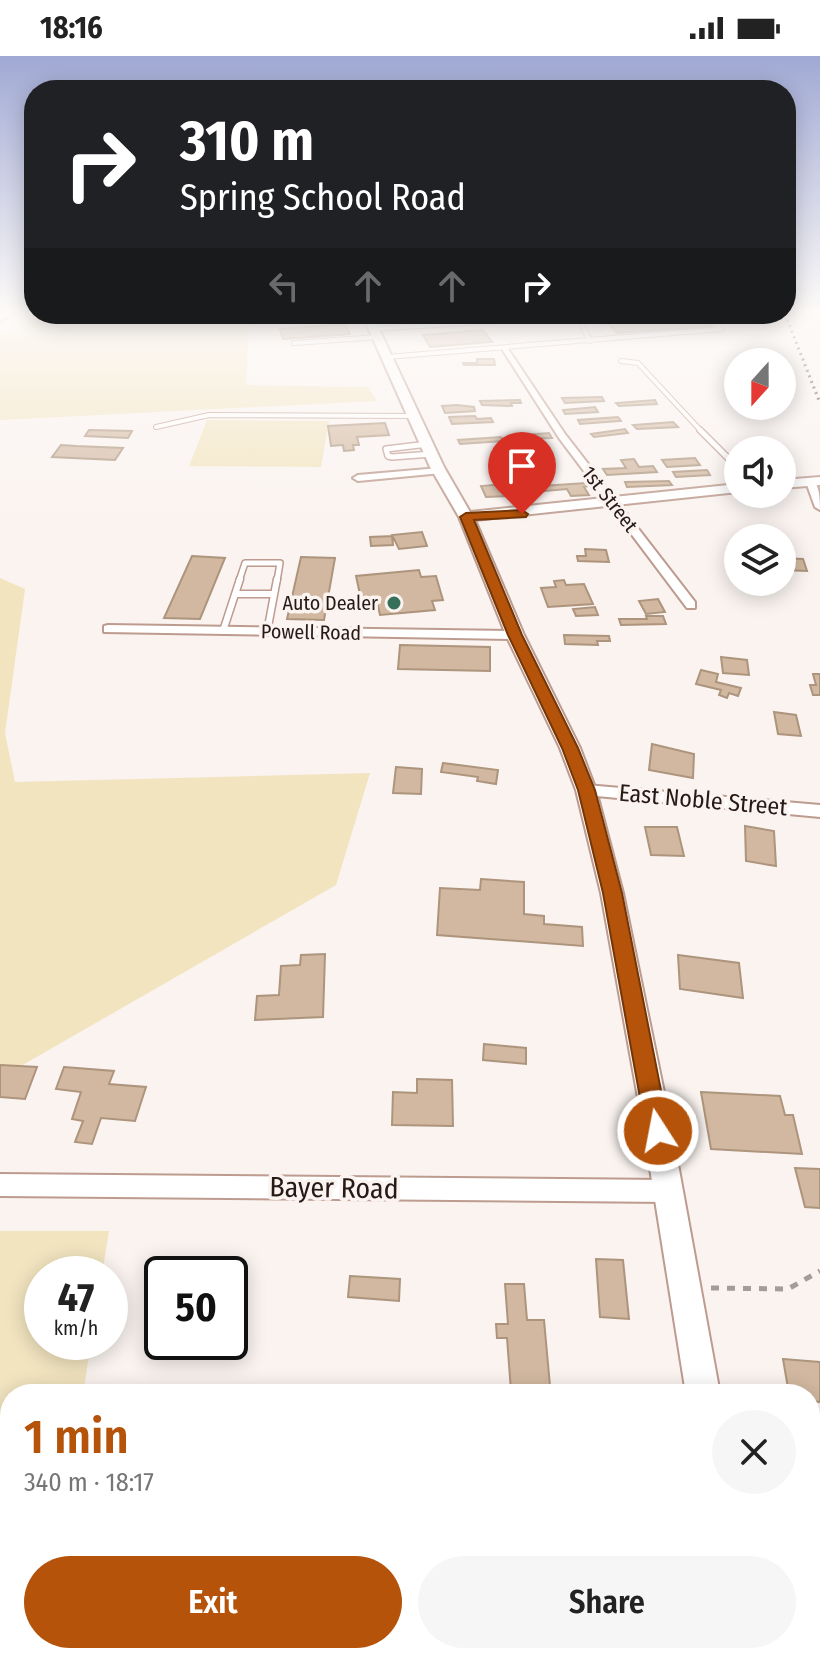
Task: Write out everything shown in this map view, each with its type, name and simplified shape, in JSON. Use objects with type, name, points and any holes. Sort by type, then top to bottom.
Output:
[{"type":"main road","points":[[402,388],[466,517],[515,635],[570,748],[586,790],[612,893],[701,1384]]},
{"type":"main road","points":[[796,483],[816,481]]},
{"type":"main road","points":[[466,517],[596,507],[724,490]]},
{"type":"street","name":"1st Street","points":[[530,388],[562,436],[691,605]]},
{"type":"street","points":[[358,478],[434,456]]},
{"type":"street","points":[[816,481],[820,507]]},
{"type":"street","name":"Powell Road","points":[[108,629],[515,635]]},
{"type":"street","name":"East Noble Street","points":[[586,790],[820,811]]},
{"type":"street","name":"Bayer Road","points":[[0,1185],[668,1191]]},
{"type":"lane","points":[[659,388],[724,454]]},
{"type":"lane","points":[[156,427],[209,415],[415,416]]},
{"type":"lane","points":[[386,449],[434,456],[390,457],[386,449]]},
{"type":"lane","points":[[223,631],[245,563],[280,563],[267,632]]},
{"type":"lane","points":[[235,594],[274,594]]},
{"type":"path","points":[[685,1288],[788,1289],[820,1271]]},
{"type":"shaded area","points":[[0,388],[369,388],[377,401],[0,420]]},
{"type":"shaded area","points":[[207,420],[329,421],[321,467],[189,466]]},
{"type":"shaded area","points":[[0,578],[25,589],[5,733],[15,782],[370,773],[336,885],[0,1078]]},
{"type":"shaded area","points":[[0,1231],[109,1231],[105,1256],[24,1256],[24,1360],[88,1360],[85,1384],[0,1384]]},
{"type":"building","points":[[602,397],[604,401],[565,403],[562,398]]},
{"type":"building","points":[[520,400],[521,403],[511,403],[512,406],[482,405],[480,401]]},
{"type":"building","points":[[655,400],[657,404],[619,406],[616,403]]},
{"type":"building","points":[[442,406],[474,407],[475,411],[445,413]]},
{"type":"building","points":[[595,407],[598,412],[565,414],[563,410]]},
{"type":"building","points":[[475,416],[477,419],[491,418],[493,422],[452,424],[449,417]]},
{"type":"building","points":[[618,417],[621,421],[580,424],[578,420]]},
{"type":"building","points":[[673,422],[678,427],[637,429],[633,425]]},
{"type":"building","points":[[385,423],[389,435],[357,437],[359,445],[353,445],[354,450],[344,451],[343,445],[331,446],[328,426]]},
{"type":"building","points":[[625,429],[628,433],[594,437],[591,434]]},
{"type":"building","points":[[89,430],[132,431],[128,438],[85,436]]},
{"type":"building","points":[[549,433],[552,438],[509,439],[508,436]]},
{"type":"building","points":[[501,437],[503,441],[460,444],[458,440]]},
{"type":"building","points":[[61,445],[123,448],[115,460],[52,457]]},
{"type":"building","points":[[548,449],[551,454],[519,456],[516,451]]},
{"type":"building","points":[[695,458],[700,465],[667,467],[662,460]]},
{"type":"building","points":[[634,459],[639,467],[653,466],[657,472],[607,475],[603,469],[626,468],[621,460]]},
{"type":"building","points":[[707,470],[710,475],[676,477],[673,472]]},
{"type":"building","points":[[669,481],[672,485],[627,487],[625,482]]},
{"type":"building","points":[[586,483],[588,486],[584,487],[589,495],[571,496],[567,489],[545,491],[542,486]]},
{"type":"building","points":[[504,484],[509,496],[486,497],[481,486]]},
{"type":"building","points":[[422,532],[427,546],[399,549],[392,535]]},
{"type":"building","points":[[392,536],[393,545],[371,546],[370,537]]},
{"type":"building","points":[[585,549],[606,550],[609,562],[578,561],[577,556],[586,556]]},
{"type":"building","points":[[192,556],[225,558],[200,619],[164,618]]},
{"type":"building","points":[[301,557],[335,558],[324,620],[287,619]]},
{"type":"building","points":[[796,559],[803,559],[807,571],[796,571]]},
{"type":"building","points":[[419,570],[421,577],[436,576],[443,600],[432,601],[435,610],[380,615],[377,602],[362,604],[356,576]]},
{"type":"building","points":[[564,580],[566,585],[584,584],[593,604],[548,607],[541,588],[556,587],[554,581]]},
{"type":"building","points":[[658,599],[665,612],[646,614],[639,601]]},
{"type":"building","points":[[595,607],[598,615],[576,616],[573,609]]},
{"type":"building","points":[[646,616],[663,616],[666,624],[621,625],[619,619],[647,619]]},
{"type":"building","points":[[564,635],[609,636],[610,641],[597,641],[598,645],[565,644]]},
{"type":"building","points":[[400,645],[490,647],[490,671],[398,669]]},
{"type":"building","points":[[721,657],[747,660],[749,675],[723,673]]},
{"type":"building","points":[[701,670],[718,674],[716,682],[741,688],[738,696],[729,693],[727,698],[719,695],[721,690],[696,684]]},
{"type":"building","points":[[813,674],[820,674],[820,695],[813,695],[810,685],[816,685]]},
{"type":"building","points":[[774,712],[796,715],[801,736],[778,734]]},
{"type":"building","points":[[652,744],[694,754],[693,778],[649,770]]},
{"type":"building","points":[[443,763],[498,770],[496,784],[477,781],[478,777],[441,772]]},
{"type":"building","points":[[396,767],[422,769],[421,794],[393,793]]},
{"type":"building","points":[[745,826],[774,831],[776,866],[746,861]]},
{"type":"building","points":[[645,827],[677,827],[684,856],[651,855]]},
{"type":"building","points":[[481,879],[524,882],[524,914],[544,916],[544,924],[582,927],[583,946],[437,935],[440,888],[480,890]]},
{"type":"building","points":[[325,954],[323,1017],[255,1020],[257,996],[279,995],[281,966],[300,965],[301,955]]},
{"type":"building","points":[[678,955],[739,963],[743,998],[680,989]]},
{"type":"building","points":[[484,1044],[526,1048],[526,1064],[483,1060]]},
{"type":"building","points":[[0,1065],[37,1067],[25,1099],[0,1097]]},
{"type":"building","points":[[64,1067],[114,1071],[109,1084],[146,1087],[135,1121],[101,1118],[92,1144],[75,1142],[83,1121],[72,1119],[81,1092],[56,1089]]},
{"type":"building","points":[[417,1079],[452,1080],[453,1126],[392,1125],[393,1092],[417,1093]]},
{"type":"building","points":[[701,1092],[780,1096],[785,1115],[793,1115],[802,1154],[711,1149]]},
{"type":"building","points":[[795,1168],[820,1169],[820,1208],[805,1207]]},
{"type":"building","points":[[596,1259],[623,1260],[629,1319],[600,1317]]},
{"type":"building","points":[[350,1276],[400,1279],[399,1301],[348,1297]]},
{"type":"building","points":[[505,1284],[524,1284],[527,1320],[544,1320],[550,1384],[510,1384],[507,1338],[497,1338],[496,1324],[508,1324]]},
{"type":"building","points":[[783,1359],[820,1362],[820,1384],[787,1384]]},
{"type":"railway","points":[[814,388],[820,403]]},
{"type":"place","name":"Auto Dealer","points":[[394,603]]},
{"type":"route","points":[[522,514],[466,517],[515,635],[570,748],[586,790],[612,893],[658,1131]]}]
